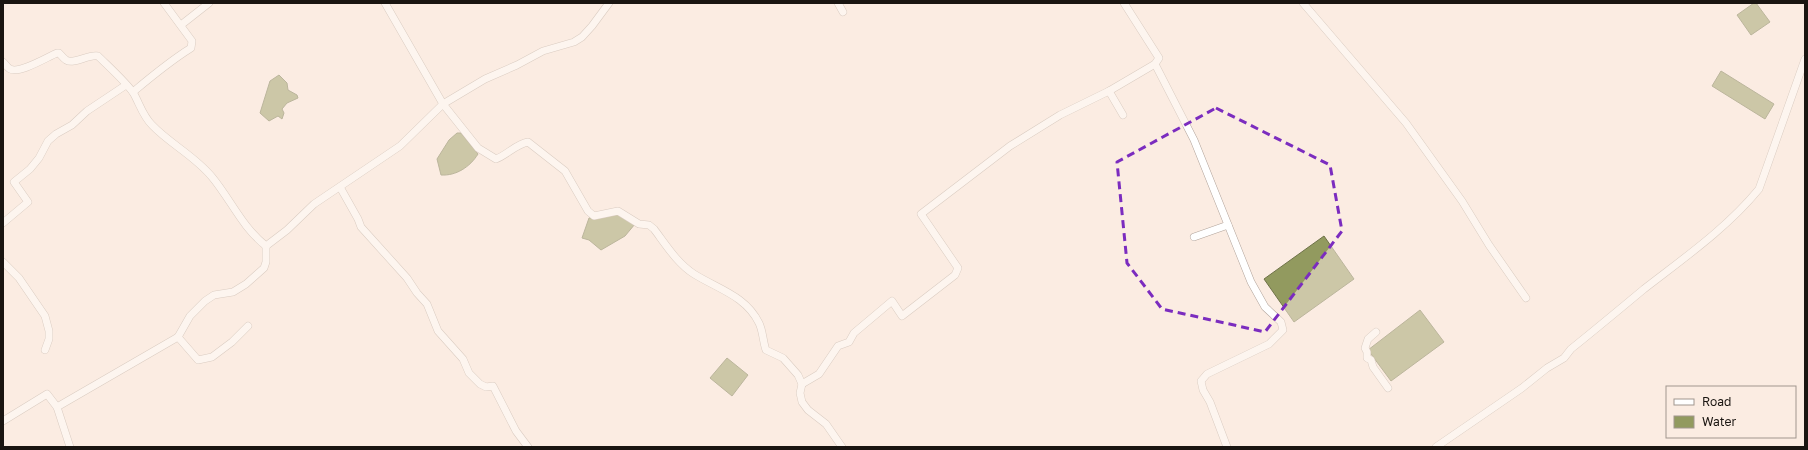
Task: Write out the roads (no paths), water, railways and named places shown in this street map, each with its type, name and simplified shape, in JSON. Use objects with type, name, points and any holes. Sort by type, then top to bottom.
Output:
[{"type":"street","points":[[133,92],[156,75],[163,66],[176,60],[191,48],[192,41],[164,3]]},
{"type":"street","points":[[181,25],[209,3]]},
{"type":"street","points":[[385,3],[443,104],[478,148],[496,159],[522,143],[528,142],[565,171],[588,211],[594,216],[618,211],[639,224],[649,225],[654,228],[681,264],[694,274],[730,293],[752,312],[759,324],[766,350],[783,358],[798,375],[802,384],[800,393],[802,402],[808,410],[826,424],[842,447]]},
{"type":"street","points":[[266,246],[287,230],[314,204],[400,146],[443,104],[485,79],[517,65],[543,51],[574,42],[582,37],[592,26],[609,3]]},
{"type":"street","points":[[838,3],[843,12]]},
{"type":"street","points":[[802,384],[819,374],[838,346],[849,342],[854,333],[892,301],[902,316],[955,275],[958,268],[921,214],[1010,146],[1060,115],[1109,91],[1155,64],[1159,58],[1124,3]]},
{"type":"street","points":[[1303,3],[1406,123],[1462,201],[1489,245],[1526,298]]},
{"type":"street","points":[[3,62],[10,69],[15,70],[23,69],[57,53],[59,53],[66,60],[70,61],[93,55],[98,56],[133,92],[143,114],[151,124],[165,138],[203,167],[224,192],[244,225],[266,246],[266,262],[264,268],[246,284],[233,292],[214,295],[205,301],[190,316],[178,337],[57,407]]},
{"type":"street","points":[[1436,447],[1522,388],[1547,368],[1564,358],[1571,349],[1678,264],[1745,205],[1759,189],[1805,59]]},
{"type":"street","points":[[1155,64],[1194,140],[1251,282],[1265,307],[1281,322],[1283,330],[1269,344],[1207,374],[1201,381],[1203,390],[1210,402],[1227,447]]},
{"type":"street","points":[[3,223],[28,202],[14,182],[30,169],[40,158],[48,141],[56,134],[72,125],[87,111],[126,85]]},
{"type":"street","points":[[1109,91],[1123,115]]},
{"type":"street","points":[[340,187],[361,226],[407,278],[416,293],[427,304],[438,331],[463,358],[469,373],[480,384],[486,387],[493,386],[516,431],[528,447]]},
{"type":"street","points":[[1194,237],[1228,225]]},
{"type":"street","points":[[3,262],[19,278],[45,316],[49,331],[48,343],[45,350]]},
{"type":"street","points":[[178,337],[198,360],[212,357],[232,342],[248,326]]},
{"type":"street","points":[[1376,332],[1368,339],[1365,348],[1367,358],[1371,360],[1373,367],[1388,388]]},
{"type":"street","points":[[3,421],[48,394],[57,407],[70,447]]},
{"type":"water","points":[[1756,3],[1770,22],[1751,35],[1737,15]]},
{"type":"water","points":[[1721,71],[1774,104],[1765,119],[1712,86]]},
{"type":"water","points":[[279,75],[287,83],[288,90],[297,95],[298,98],[287,103],[282,109],[284,113],[282,119],[278,116],[269,121],[260,113],[270,81]]},
{"type":"water","points":[[457,133],[461,133],[478,154],[467,167],[462,170],[452,174],[441,175],[437,159],[449,140]]},
{"type":"water","points":[[617,214],[635,224],[625,236],[601,250],[589,240],[582,238],[589,218]]},
{"type":"water","points":[[1324,236],[1354,279],[1294,322],[1264,279]]},
{"type":"water","points":[[1420,310],[1444,342],[1391,381],[1368,350]]},
{"type":"water","points":[[727,358],[748,375],[732,396],[710,378]]}]
